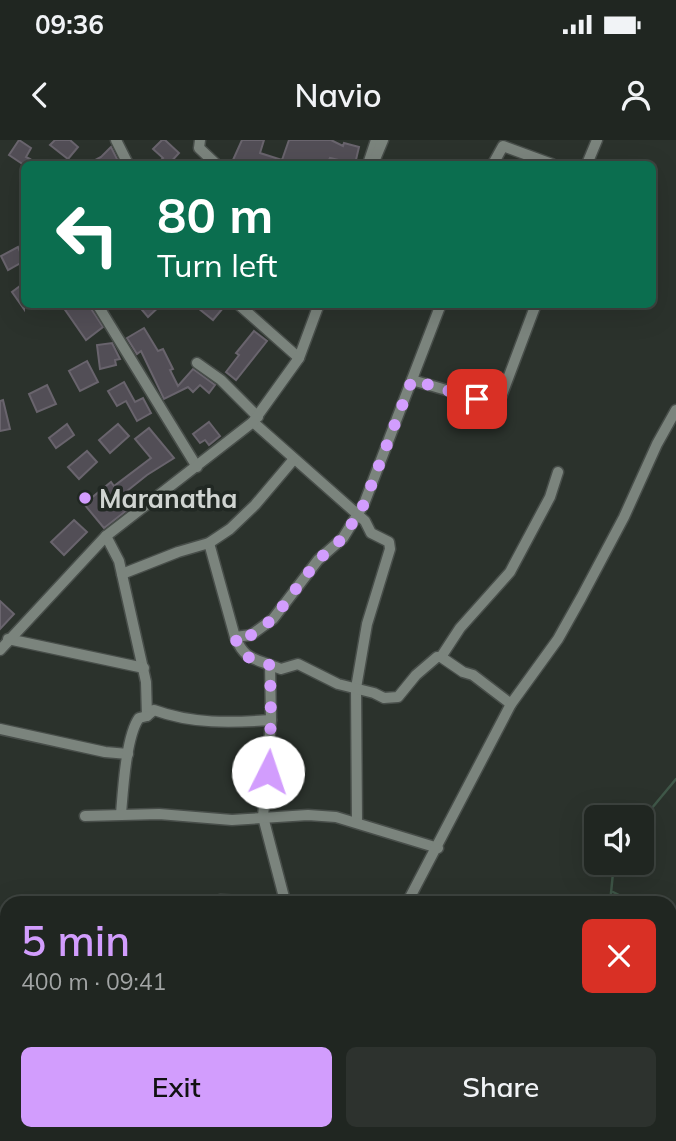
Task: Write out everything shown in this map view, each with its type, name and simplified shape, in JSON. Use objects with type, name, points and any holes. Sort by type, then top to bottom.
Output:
[{"type":"street","points":[[116,140],[126,161]]},
{"type":"street","points":[[200,140],[199,148],[213,161]]},
{"type":"street","points":[[372,161],[376,140]]},
{"type":"street","points":[[372,161],[383,140]]},
{"type":"street","points":[[588,161],[597,140]]},
{"type":"street","points":[[494,161],[503,143],[545,161]]},
{"type":"street","points":[[99,308],[197,467]]},
{"type":"street","points":[[243,308],[299,358]]},
{"type":"street","points":[[0,650],[106,536],[255,420],[299,358],[318,308]]},
{"type":"street","points":[[234,637],[251,635],[273,619],[318,560],[343,538],[371,489],[439,308]]},
{"type":"street","points":[[412,380],[498,405],[534,308]]},
{"type":"street","points":[[197,363],[221,380],[255,420],[294,459],[365,521],[371,533],[389,542],[390,549],[367,624],[356,688],[357,822]]},
{"type":"street","points":[[411,896],[511,704],[558,639],[581,598],[624,517],[656,444],[676,410]]},
{"type":"street","points":[[122,574],[209,543],[230,529],[294,459]]},
{"type":"street","points":[[209,543],[234,637],[245,656],[281,668],[298,664],[338,684],[384,698],[398,697],[421,670],[437,657],[441,657],[460,628],[510,572],[550,497],[558,472]]},
{"type":"street","points":[[106,536],[119,561],[144,668],[147,716]]},
{"type":"street","points":[[8,639],[144,668]]},
{"type":"street","points":[[441,657],[473,675],[511,704]]},
{"type":"street","points":[[270,665],[271,720],[263,817],[284,896]]},
{"type":"street","points":[[121,814],[128,754],[136,721],[154,710],[169,716],[198,721],[234,723],[271,720]]},
{"type":"street","points":[[0,729],[105,752],[128,754]]},
{"type":"street","points":[[85,816],[159,814],[232,820],[263,817],[336,817],[438,848]]},
{"type":"building","points":[[19,140],[31,148],[26,157],[30,159],[28,161],[21,163],[9,155]]},
{"type":"building","points":[[55,140],[70,140],[78,147],[68,159],[50,145]]},
{"type":"building","points":[[165,140],[179,153],[172,161],[163,161],[153,149]]},
{"type":"building","points":[[242,140],[264,140],[260,153],[282,160],[289,140],[331,140],[343,146],[344,143],[359,147],[356,161],[330,158],[328,161],[233,160]]},
{"type":"building","points":[[111,147],[118,161],[94,161]]},
{"type":"building","points":[[18,247],[21,263],[8,270],[1,256]]},
{"type":"building","points":[[21,285],[21,305],[12,292]]},
{"type":"building","points":[[64,308],[91,308],[103,327],[86,340]]},
{"type":"building","points":[[140,308],[158,308],[148,317]]},
{"type":"building","points":[[198,308],[223,308],[213,320]]},
{"type":"building","points":[[144,328],[158,351],[163,349],[178,386],[193,369],[215,385],[209,393],[200,385],[193,392],[188,387],[164,399],[141,351],[137,354],[127,338]]},
{"type":"building","points":[[254,331],[267,341],[236,380],[226,372],[239,355],[236,353]]},
{"type":"building","points":[[112,343],[120,359],[115,360],[116,365],[100,369],[97,345]]},
{"type":"building","points":[[87,361],[98,382],[80,391],[69,371]]},
{"type":"building","points":[[124,382],[135,402],[143,398],[151,413],[137,421],[126,401],[117,406],[108,391]]},
{"type":"building","points":[[47,385],[56,404],[37,412],[29,394]]},
{"type":"building","points":[[3,400],[10,429],[0,431],[0,401]]},
{"type":"building","points":[[209,422],[220,436],[209,445],[205,440],[200,443],[193,434]]},
{"type":"building","points":[[67,424],[74,435],[56,448],[49,438]]},
{"type":"building","points":[[118,424],[129,436],[110,453],[99,440]]},
{"type":"building","points":[[149,428],[174,458],[122,495],[131,507],[104,528],[84,504],[111,482],[114,486],[151,458],[135,439]]},
{"type":"building","points":[[87,451],[97,462],[79,479],[68,467]]},
{"type":"building","points":[[74,520],[87,532],[64,555],[51,542]]},
{"type":"building","points":[[0,601],[14,614],[0,629]]},
{"type":"waterway","points":[[654,806],[676,779]]},
{"type":"waterway","points":[[611,896],[613,875]]},
{"type":"waterway","points":[[613,892],[621,896]]},
{"type":"place","name":"Maranatha","points":[[85,498]]},
{"type":"route","points":[[268,772],[270,665],[245,656],[234,637],[251,635],[273,619],[318,560],[343,538],[371,489],[412,380],[477,399]]}]
